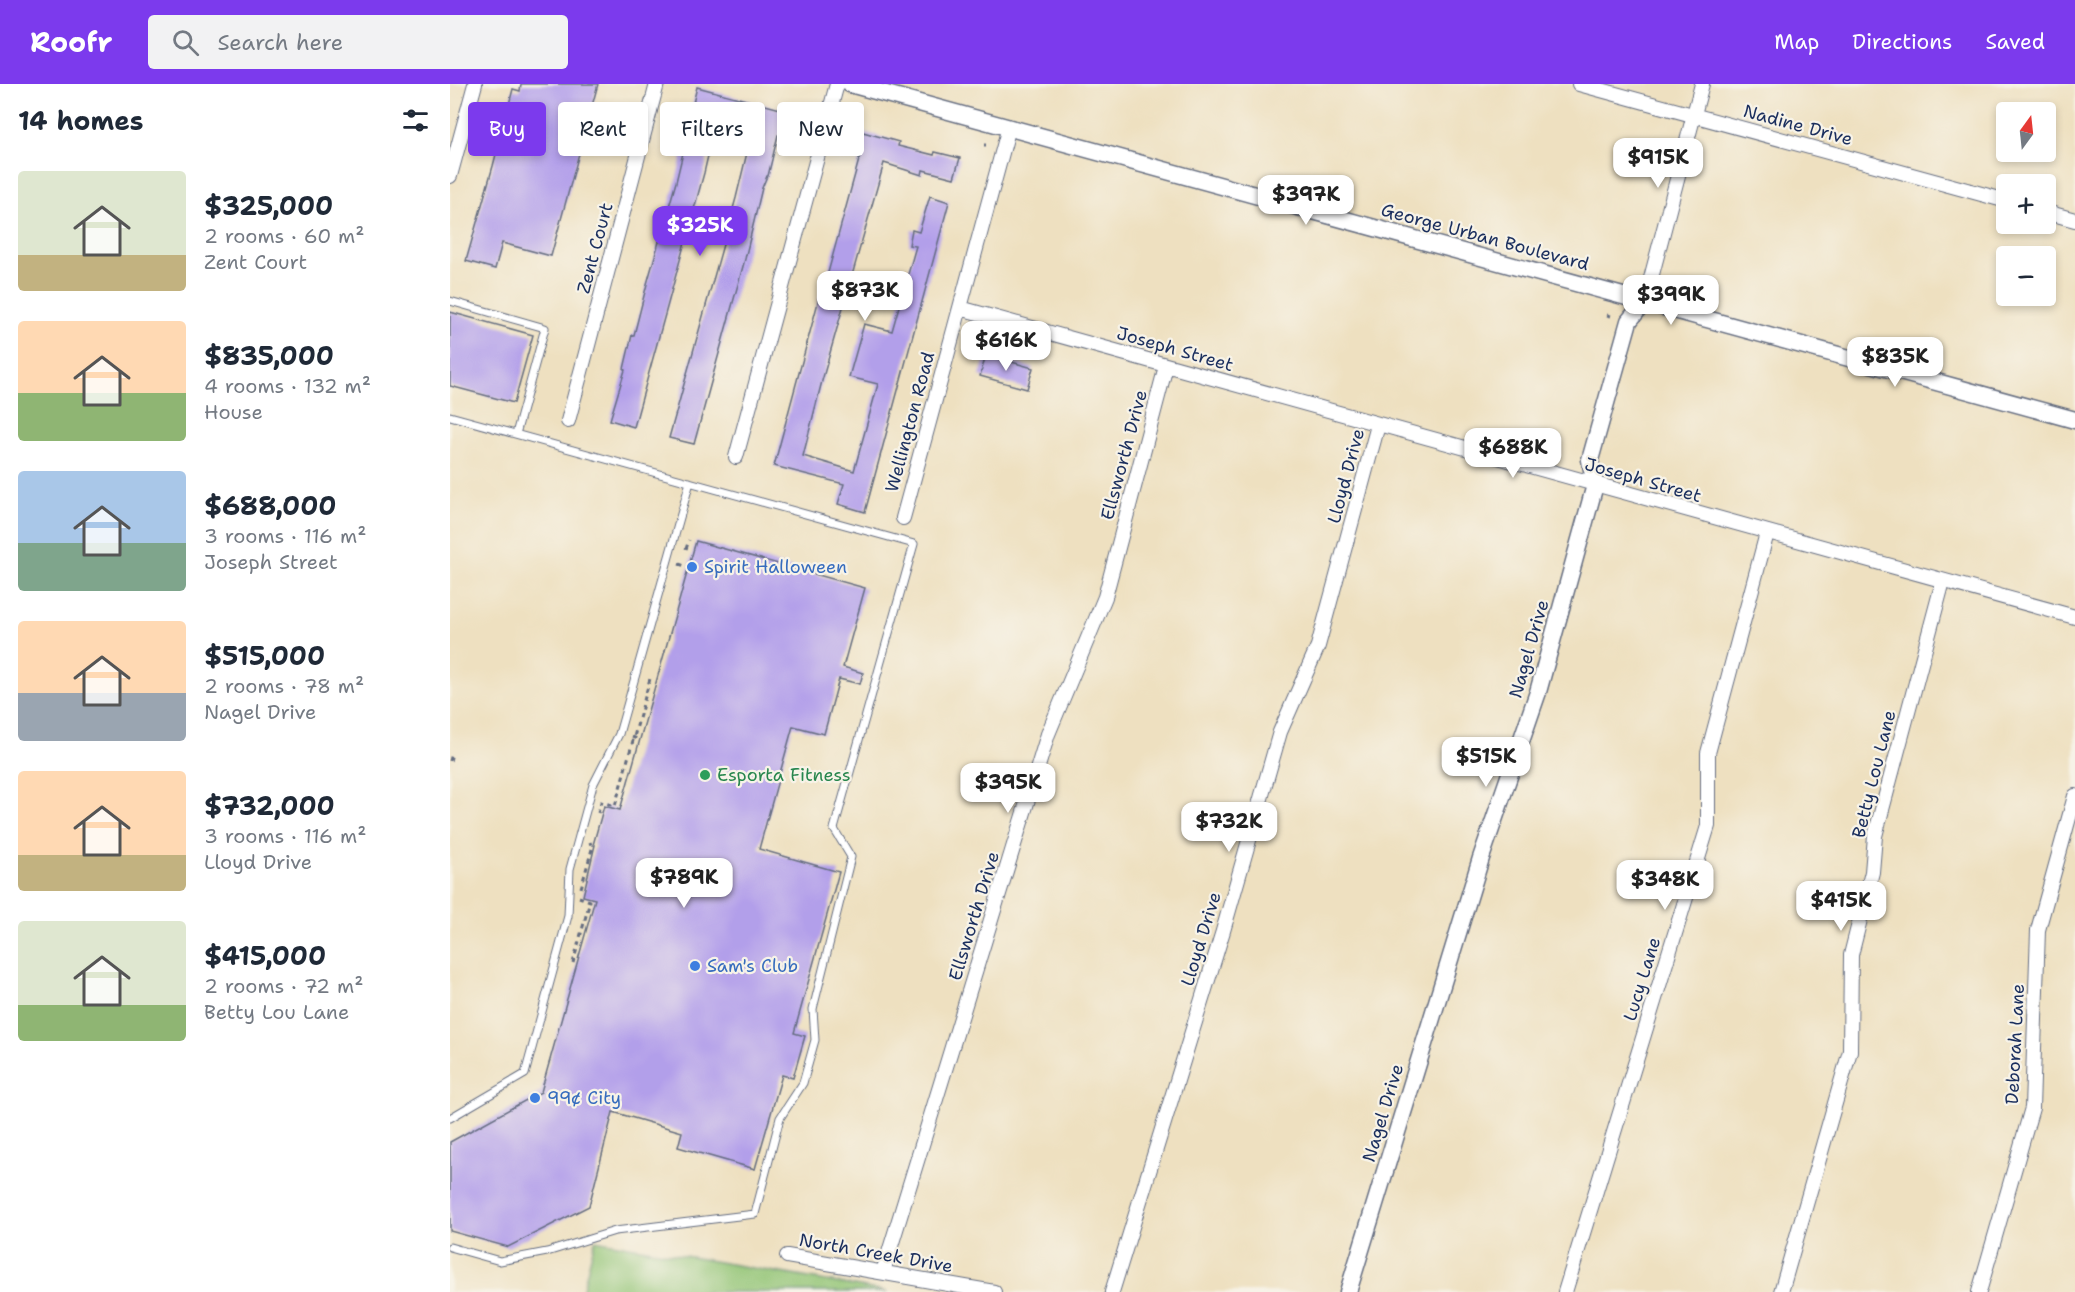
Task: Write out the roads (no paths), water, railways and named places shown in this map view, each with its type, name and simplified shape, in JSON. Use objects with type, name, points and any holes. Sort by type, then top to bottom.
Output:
[{"type":"street","points":[[450,176],[475,84]]},
{"type":"street","name":"Zent Court","points":[[568,421],[657,84]]},
{"type":"street","points":[[736,457],[837,84]]},
{"type":"street","name":"George Urban Boulevard","points":[[850,84],[2075,420]]},
{"type":"street","name":"Nadine Drive","points":[[1579,84],[1996,198]]},
{"type":"street","name":"Nagel Drive","points":[[1348,1292],[1481,858],[1538,692],[1595,485],[1590,460],[1629,321],[1644,301],[1702,84]]},
{"type":"street","name":"Wellington Road","points":[[903,518],[1009,127]]},
{"type":"street","points":[[2056,215],[2075,220]]},
{"type":"street","name":"Joseph Street","points":[[960,308],[2075,617]]},
{"type":"street","name":"Ellsworth Drive","points":[[883,1272],[1048,734],[1105,597],[1166,366]]},
{"type":"street","name":"Lloyd Drive","points":[[1112,1292],[1280,732],[1318,646],[1378,425]]},
{"type":"street","name":"Lucy Lane","points":[[1565,1292],[1708,826],[1708,753],[1767,533]]},
{"type":"street","name":"Betty Lou Lane","points":[[1781,1292],[1850,1051],[1851,954],[1872,872],[1875,836],[1943,581]]},
{"type":"street","name":"Deborah Lane","points":[[1979,1292],[2032,1108],[2037,930],[2075,796]]},
{"type":"street","name":"North Creek Drive","points":[[787,1256],[994,1292]]},
{"type":"lane","points":[[450,301],[545,328],[516,434]]},
{"type":"lane","points":[[450,416],[914,544],[834,829],[851,858],[813,1009],[815,1040],[803,1083],[780,1118],[755,1214],[615,1231],[547,1252],[500,1261],[450,1247]]},
{"type":"lane","points":[[450,1118],[525,1074],[568,916],[570,869],[593,785],[619,734],[690,482]]},
{"type":"place","name":"Spirit Halloween","points":[[692,567]]},
{"type":"place","name":"Esporta Fitness","points":[[705,775]]},
{"type":"place","name":"Sam's Club","points":[[695,966]]},
{"type":"place","name":"99¢ City","points":[[535,1098]]}]
